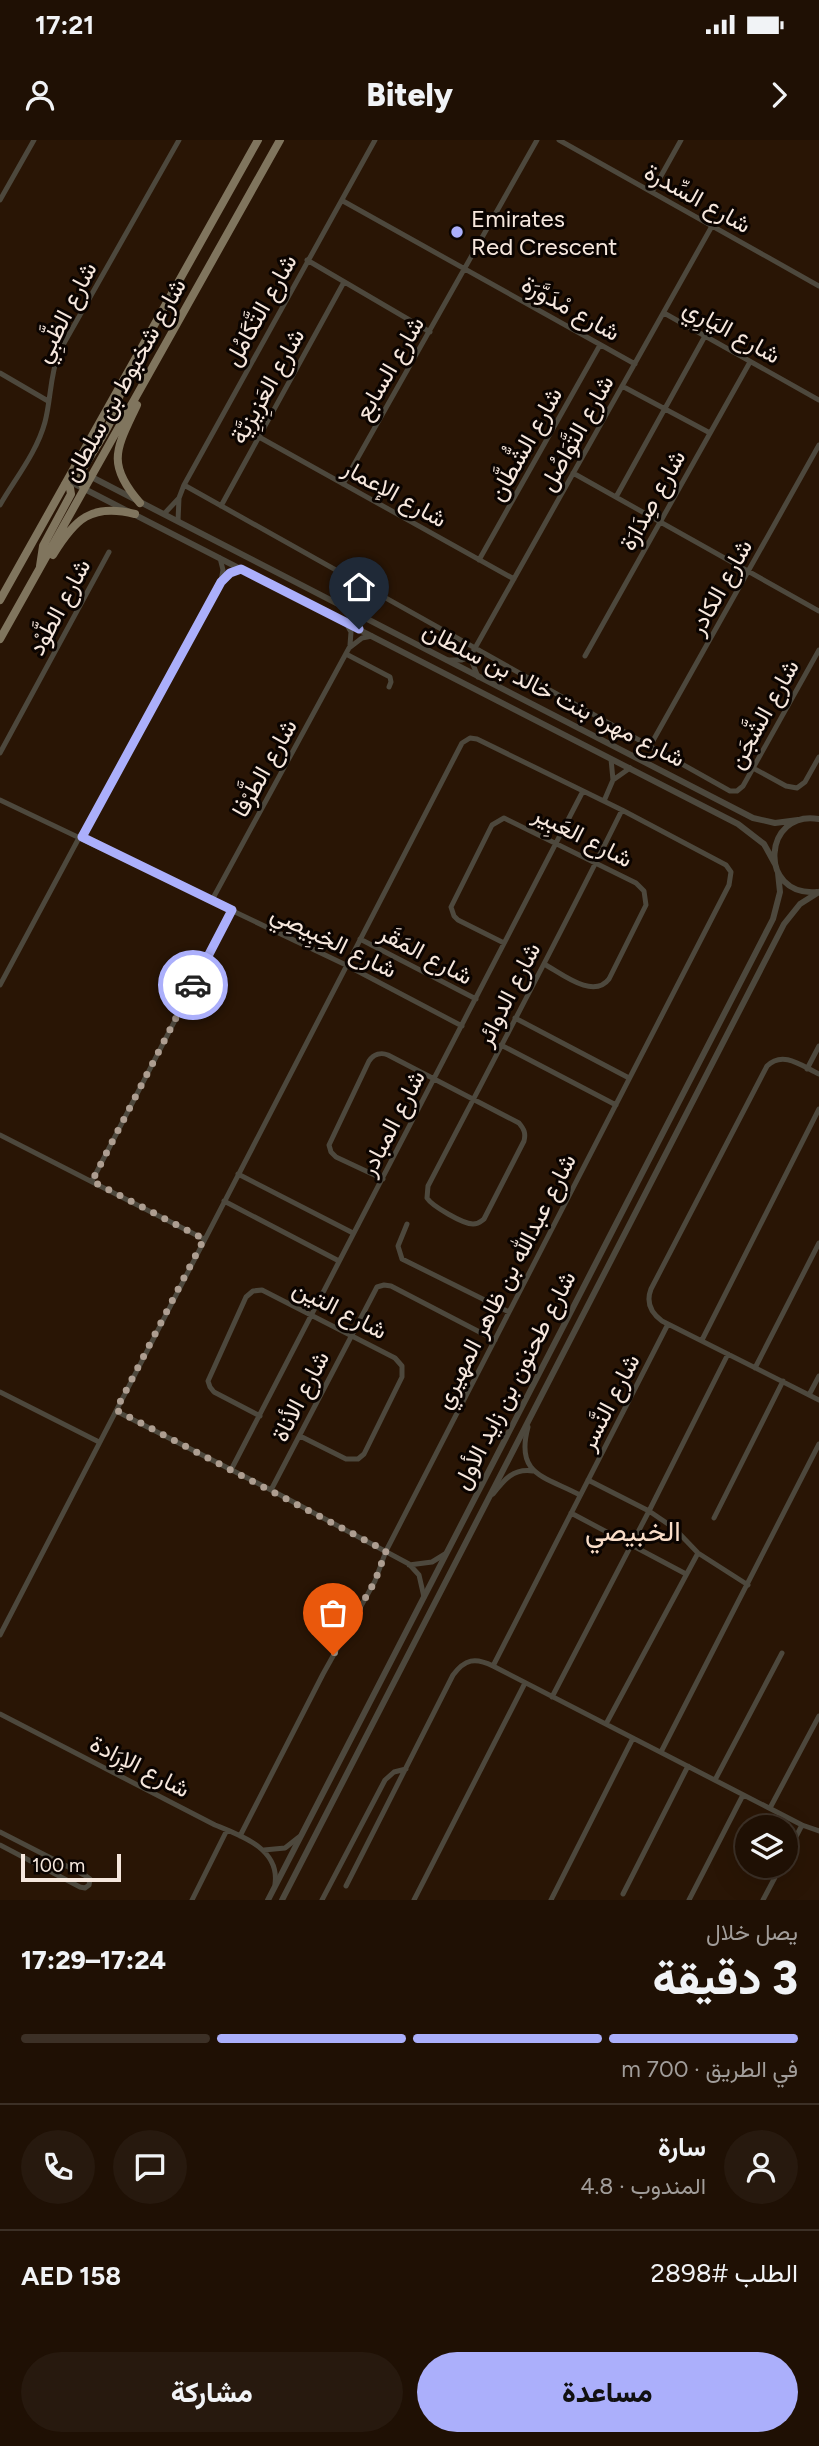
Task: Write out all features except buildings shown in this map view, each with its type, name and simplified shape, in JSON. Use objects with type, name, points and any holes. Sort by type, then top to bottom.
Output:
[{"type":"main road","name":"شارع شخبوط بن سلطان","points":[[0,600],[66,482],[78,470],[121,384],[258,140]]},
{"type":"main road","name":"شارع شخبوط بن سلطان","points":[[0,639],[280,140]]},
{"type":"main road","points":[[140,503],[122,479],[118,465],[118,449],[165,347]]},
{"type":"main road","points":[[78,470],[84,489]]},
{"type":"main road","points":[[40,569],[43,546],[71,494],[71,488],[66,482]]},
{"type":"main road","points":[[8,625],[26,601],[65,536],[78,521],[109,509],[135,514]]},
{"type":"street","points":[[0,200],[34,140]]},
{"type":"street","name":"شارع الظَّبِي","points":[[0,505],[38,439],[46,416],[51,376],[59,352],[179,140]]},
{"type":"street","name":"شارع التَّكَامُل","points":[[178,521],[179,498],[184,485],[375,140]]},
{"type":"street","name":"شارع السابع","points":[[343,484],[537,140]]},
{"type":"street","name":"شارع السِّدرة","points":[[559,140],[819,286]]},
{"type":"street","points":[[652,192],[681,140]]},
{"type":"street","name":"شارع مْدَوَّرَة","points":[[343,201],[635,364]]},
{"type":"street","name":"شارع التَّوَاصُل","points":[[470,657],[712,226]]},
{"type":"street","points":[[307,260],[430,332]]},
{"type":"street","name":"شارع العَزِيزِيَّة","points":[[221,506],[344,282]]},
{"type":"street","name":"شارع اليَارِي","points":[[664,313],[819,400]]},
{"type":"street","points":[[616,497],[705,336]]},
{"type":"street","name":"شارع الشُّطَّان","points":[[479,560],[600,345]]},
{"type":"street","name":"شارع صِدَارَة","points":[[585,656],[750,362]]},
{"type":"street","points":[[0,373],[48,401]]},
{"type":"street","points":[[622,386],[710,433]]},
{"type":"street","name":"شارع الإعمار","points":[[259,438],[514,579]]},
{"type":"street","name":"شارع الكادر","points":[[650,746],[819,445]]},
{"type":"street","name":"شارع مهره بنت خالد بن سلطان","points":[[78,470],[753,818],[775,823],[806,818]]},
{"type":"street","points":[[573,473],[819,611]]},
{"type":"street","name":"شارع مهره بنت خالد بن سلطان","points":[[66,482],[135,514],[747,829],[764,844],[778,873]]},
{"type":"street","name":"شارع الشَّجَن","points":[[184,485],[730,791],[740,789],[819,650]]},
{"type":"street","name":"شارع التَّكَامُل","points":[[164,514],[179,498]]},
{"type":"street","name":"شارع الطَّوْد","points":[[0,753],[109,552]]},
{"type":"street","points":[[220,558],[223,570],[221,582]]},
{"type":"street","points":[[0,985],[221,582],[230,573],[241,569]]},
{"type":"street","points":[[346,623],[351,632],[348,651]]},
{"type":"street","points":[[348,651],[362,638],[372,636]]},
{"type":"street","points":[[348,651],[390,677],[389,687]]},
{"type":"street","name":"شارع الطَّرْفا","points":[[212,900],[348,651]]},
{"type":"street","points":[[445,660],[470,657],[479,677]]},
{"type":"street","name":"شارع عبدالله بن ظاهر المهيري","points":[[0,1634],[446,770],[464,740],[477,739],[723,863],[731,870],[729,886],[386,1551],[375,1581],[329,1663],[240,1836]]},
{"type":"street","points":[[753,768],[786,786],[797,788],[805,782],[819,757]]},
{"type":"street","points":[[604,801],[613,780],[611,759]]},
{"type":"street","points":[[613,780],[630,768]]},
{"type":"street","name":"شارع المبادر","points":[[231,1470],[583,791]]},
{"type":"street","name":"شارع الخِبِيصِي","points":[[0,800],[346,965],[462,1026]]},
{"type":"street","name":"شارع الدوائر","points":[[473,1099],[519,1123],[525,1131],[524,1141],[481,1222],[470,1224],[435,1207],[426,1194],[428,1186],[622,810]]},
{"type":"street","points":[[806,818],[819,811]]},
{"type":"street","name":"شارع العَبِير","points":[[504,943],[458,920],[451,910],[451,904],[486,836],[495,821],[504,817],[640,885],[647,898],[609,979],[599,988],[590,988],[544,964]]},
{"type":"street","points":[[806,818],[819,819]]},
{"type":"street","points":[[775,864],[778,838],[790,824],[798,820]]},
{"type":"street","points":[[778,873],[786,883],[796,889],[819,892]]},
{"type":"street","name":"شارع طحنون بن زايد الأول","points":[[268,1900],[773,919],[780,892],[778,873]]},
{"type":"street","name":"شارع طحنون بن زايد الأول","points":[[282,1900],[784,924],[800,904],[819,892]]},
{"type":"street","points":[[92,1181],[232,910]]},
{"type":"street","name":"شارع المَقَر","points":[[360,939],[476,999]]},
{"type":"street","points":[[515,1018],[629,1078]]},
{"type":"street","points":[[501,1045],[616,1105]]},
{"type":"street","points":[[807,1069],[819,1046]]},
{"type":"street","points":[[383,1179],[336,1157],[329,1145],[369,1061],[377,1054],[385,1054],[473,1099]]},
{"type":"street","points":[[819,1074],[781,1057],[767,1066],[649,1294],[652,1312],[668,1324],[819,1401]]},
{"type":"street","points":[[702,1340],[819,1109]]},
{"type":"street","points":[[0,1135],[204,1239]]},
{"type":"street","points":[[238,1174],[353,1233]]},
{"type":"street","points":[[224,1201],[339,1261]]},
{"type":"street","points":[[407,1224],[398,1246],[402,1259],[509,1312]]},
{"type":"street","points":[[755,1368],[819,1243]]},
{"type":"street","name":"شارع الأناة","points":[[271,1490],[374,1290],[380,1285],[388,1284],[495,1340]]},
{"type":"street","name":"شارع التين","points":[[260,1416],[214,1391],[209,1387],[208,1381],[246,1297],[262,1290],[396,1358],[403,1370],[364,1454],[358,1459],[351,1461],[300,1436]]},
{"type":"street","name":"شارع النَّسر","points":[[493,1666],[668,1324]]},
{"type":"street","points":[[552,1697],[728,1354]]},
{"type":"street","points":[[809,1395],[819,1376]]},
{"type":"street","points":[[715,1518],[783,1381]]},
{"type":"street","points":[[0,1392],[99,1442]]},
{"type":"street","points":[[116,1410],[409,1564],[419,1575],[424,1597]]},
{"type":"street","points":[[530,1417],[523,1449],[526,1462],[536,1472],[580,1495]]},
{"type":"street","points":[[661,1752],[819,1444]]},
{"type":"street","points":[[489,1499],[509,1475],[522,1470],[536,1472]]},
{"type":"street","points":[[588,1480],[649,1511],[674,1528],[698,1553],[748,1584]]},
{"type":"street","points":[[571,1513],[686,1574]]},
{"type":"street","points":[[606,1724],[698,1553]]},
{"type":"street","points":[[409,1564],[432,1562],[445,1554]]},
{"type":"street","points":[[715,1780],[782,1653]]},
{"type":"street","points":[[346,1886],[458,1668],[463,1663],[476,1660],[493,1666],[802,1825],[819,1831]]},
{"type":"street","points":[[414,1900],[524,1683]]},
{"type":"street","name":"شارع الإرَادة","points":[[0,1714],[264,1850]]},
{"type":"street","points":[[770,1808],[819,1716]]},
{"type":"street","points":[[551,1900],[633,1738]]},
{"type":"street","points":[[623,1894],[688,1766]]},
{"type":"street","points":[[322,1900],[385,1780],[394,1772],[406,1769]]},
{"type":"street","points":[[689,1900],[743,1795]]},
{"type":"street","points":[[798,1833],[802,1825]]},
{"type":"street","points":[[192,1900],[228,1830]]},
{"type":"street","points":[[0,1832],[86,1875],[90,1879],[89,1885],[80,1887],[0,1845]]},
{"type":"street","points":[[273,1891],[276,1878],[274,1866],[264,1850],[285,1848],[301,1835]]},
{"type":"street","points":[[763,1900],[775,1878]]},
{"type":"way so far","points":[[193,985],[92,1181],[204,1239],[116,1410],[386,1551],[375,1581],[333,1655]]},
{"type":"place","name":"Emirates Red Crescent","points":[[457,232]]},
{"type":"district","name":"الخبيصي","points":[[633,1531]]},
{"type":"route","points":[[193,985],[232,910],[82,837],[221,582],[230,573],[241,569],[359,629]]}]
